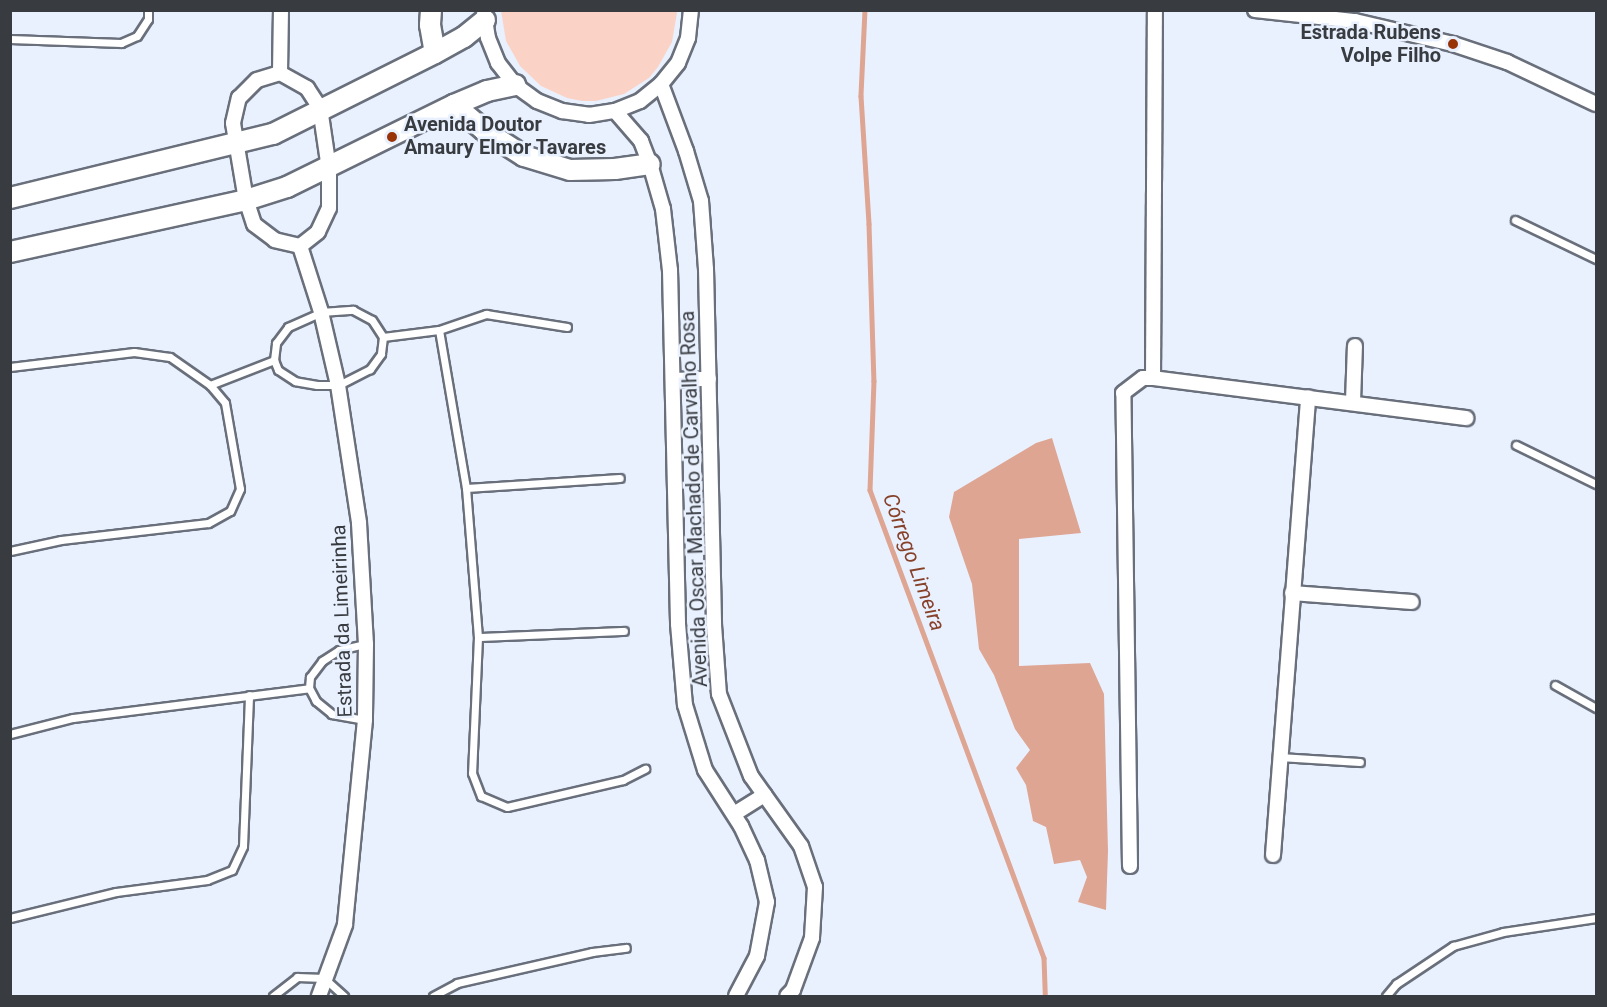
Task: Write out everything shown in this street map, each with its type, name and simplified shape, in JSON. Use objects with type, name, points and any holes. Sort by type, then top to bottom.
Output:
[{"type":"street","points":[[280,73],[281,10]]},
{"type":"street","points":[[431,10],[430,25],[435,53]]},
{"type":"street","points":[[1153,378],[1155,10]]},
{"type":"street","points":[[1255,10],[1355,21],[1453,44],[1507,62],[1596,104]]},
{"type":"street","points":[[485,16],[488,38],[498,63],[515,85],[537,101],[562,111],[589,115],[615,111],[640,101],[662,84],[678,63],[688,38],[694,13]]},
{"type":"street","points":[[10,198],[273,134],[320,108],[464,37],[485,16]]},
{"type":"street","points":[[280,73],[308,88],[320,108],[329,169],[329,208],[318,232],[300,246],[275,240],[254,224],[246,200],[232,123],[239,98],[256,81],[280,73]]},
{"type":"street","name":"Avenida Oscar Machado de Carvalho Rosa","points":[[662,84],[701,201],[706,269],[714,625],[719,694],[751,776],[801,846],[815,887],[812,938],[793,990],[787,996]]},
{"type":"street","points":[[10,252],[246,200],[287,187],[329,169],[454,105],[487,91],[515,85]]},
{"type":"street","points":[[454,105],[485,131],[524,156],[570,170],[615,169],[650,164]]},
{"type":"street","name":"Avenida Oscar Machado de Carvalho Rosa","points":[[615,111],[641,141],[663,209],[670,270],[678,624],[685,705],[705,770],[734,814],[757,860],[767,902],[757,956],[736,996]]},
{"type":"street","name":"Estrada da Limeirinha","points":[[300,246],[321,312],[339,385],[359,523],[366,644],[365,720],[345,925],[319,996]]},
{"type":"street","points":[[1353,402],[1355,346]]},
{"type":"street","points":[[1130,866],[1123,393],[1143,378],[1153,378],[1467,418]]},
{"type":"street","points":[[673,380],[709,379]]},
{"type":"street","points":[[1273,855],[1308,397]]},
{"type":"street","points":[[1292,592],[1412,602]]},
{"type":"street","points":[[734,814],[764,795]]},
{"type":"lane","points":[[10,39],[121,43],[137,36],[148,19],[148,10]]},
{"type":"lane","points":[[1515,220],[1596,259]]},
{"type":"lane","points":[[353,310],[372,320],[383,337],[381,354],[370,369],[339,385],[317,385],[295,381],[278,370],[274,360],[276,342],[288,327],[321,312],[353,310]]},
{"type":"lane","points":[[383,337],[439,330],[486,314],[567,327]]},
{"type":"lane","points":[[439,330],[466,488],[478,637],[472,772],[481,796],[507,807],[623,780],[645,769]]},
{"type":"lane","points":[[10,367],[134,352],[170,357],[210,385],[225,402],[240,489],[230,511],[208,523],[61,540],[10,551]]},
{"type":"lane","points":[[210,385],[274,360]]},
{"type":"lane","points":[[1516,445],[1596,484]]},
{"type":"lane","points":[[466,488],[620,478]]},
{"type":"lane","points":[[478,637],[624,631]]},
{"type":"lane","points":[[365,720],[332,714],[316,701],[309,688],[310,677],[322,661],[339,650],[366,644]]},
{"type":"lane","points":[[1555,685],[1596,708]]},
{"type":"lane","points":[[10,734],[73,718],[309,688]]},
{"type":"lane","points":[[10,918],[116,892],[207,880],[232,870],[243,846],[249,695]]},
{"type":"lane","points":[[1279,757],[1360,762]]},
{"type":"lane","points":[[1386,996],[1396,984],[1453,946],[1503,932],[1596,918]]},
{"type":"lane","points":[[433,996],[457,983],[592,952],[626,948]]},
{"type":"lane","points":[[273,996],[297,977],[324,978],[344,996]]},
{"type":"shaded area","points":[[677,10],[677,13],[672,42],[649,78],[624,94],[596,101],[582,101],[567,98],[541,86],[520,66],[506,41],[501,11]]},
{"type":"shaded area","points":[[1052,438],[1081,533],[1019,539],[1019,666],[1090,663],[1104,694],[1108,851],[1106,910],[1078,902],[1087,877],[1080,860],[1054,864],[1046,827],[1033,821],[1026,785],[1016,768],[1030,750],[1015,729],[994,675],[979,649],[972,584],[949,517],[954,492],[1036,443]]},
{"type":"waterway","name":"Córrego Limeira","points":[[865,10],[861,96],[869,224],[874,381],[870,490],[1044,958],[1045,996]]},
{"type":"place","name":"Estrada Rubens Volpe Filho","points":[[1453,44]]},
{"type":"place","name":"Avenida Doutor Amaury Elmor Tavares","points":[[392,137]]}]
